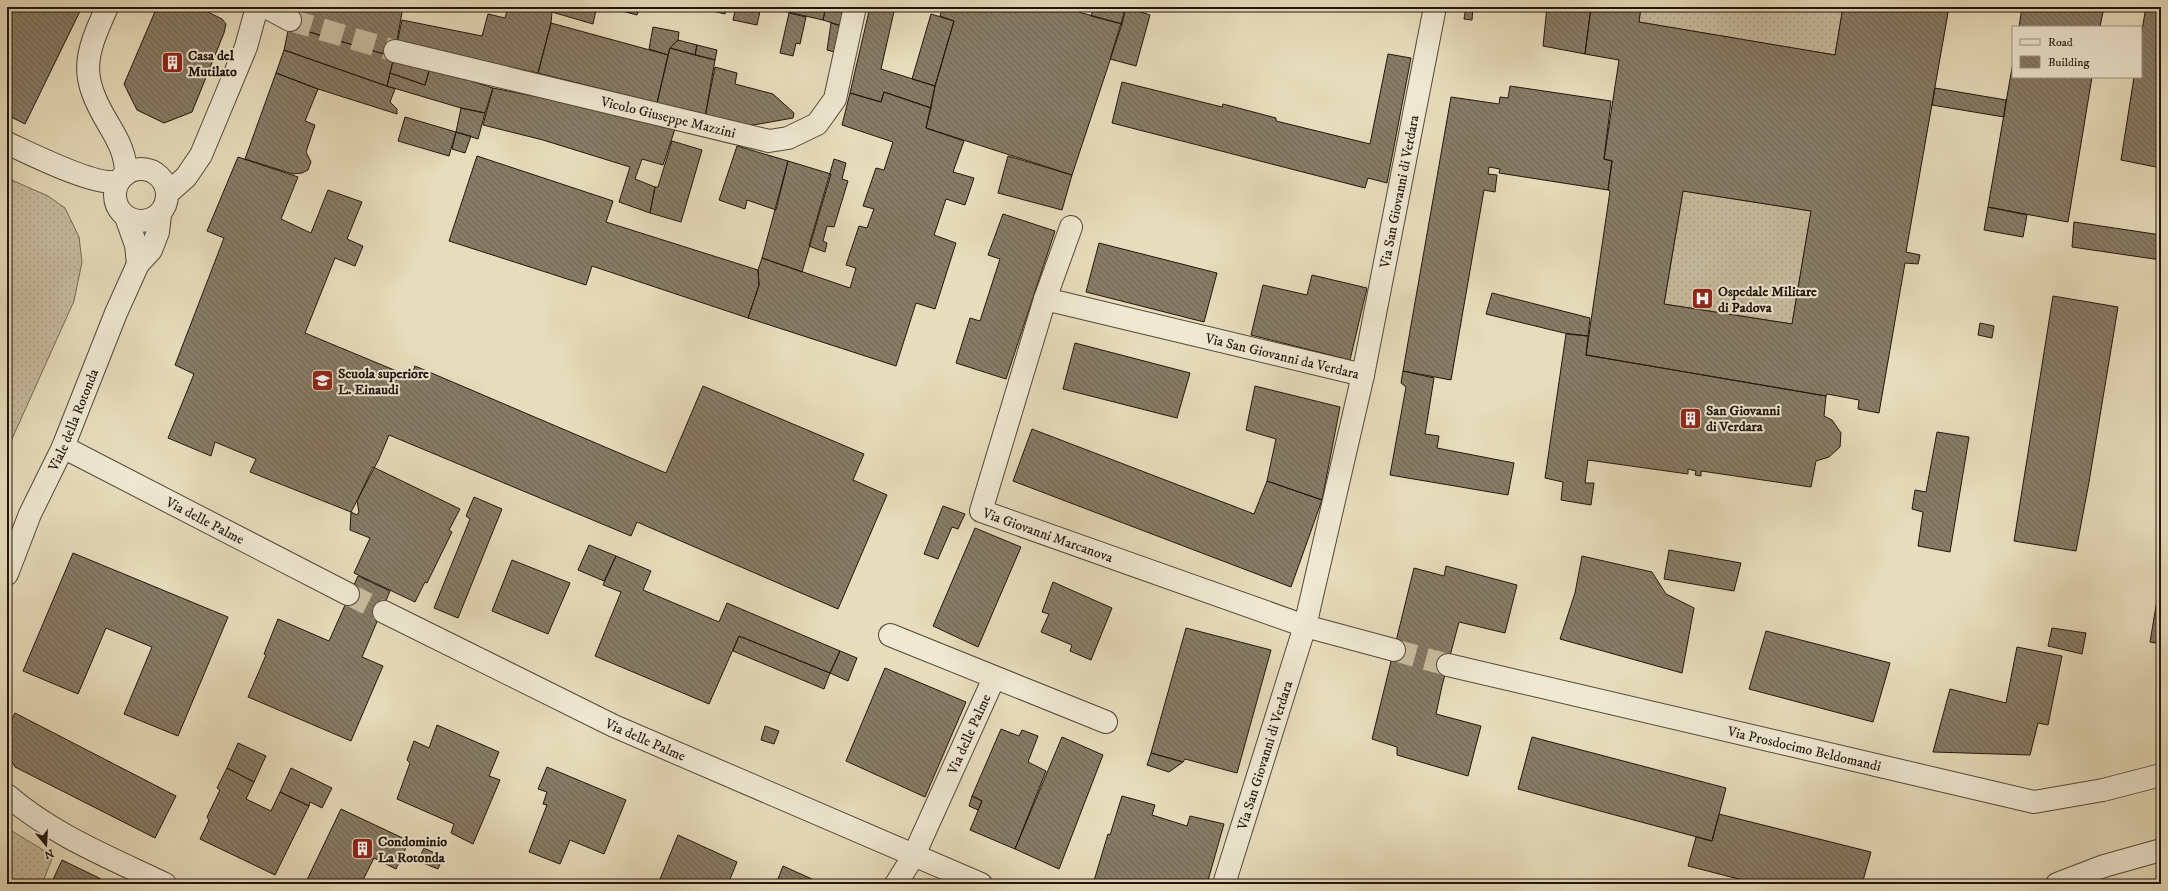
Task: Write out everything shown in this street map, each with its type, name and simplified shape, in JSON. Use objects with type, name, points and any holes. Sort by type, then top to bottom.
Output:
[{"type":"street","points":[[107,7],[94,35],[87,77],[92,94],[123,153],[122,178],[115,191],[115,201],[119,210],[126,217],[137,222],[149,221],[160,215]]},
{"type":"street","points":[[152,171],[163,180],[168,193],[186,177],[201,155],[246,47],[257,7]]},
{"type":"street","points":[[266,7],[290,20]]},
{"type":"street","name":"Vicolo Giuseppe Mazzini","points":[[395,51],[769,141],[788,138],[817,124],[835,99],[855,7]]},
{"type":"street","name":"Via San Giovanni di Verdara","points":[[1363,375],[1435,7]]},
{"type":"street","points":[[7,143],[61,167],[101,182],[122,178],[143,169],[152,171],[171,168],[201,155]]},
{"type":"street","name":"Viale della Rotonda","points":[[7,574],[30,514],[63,446],[116,312],[138,264],[151,250],[158,232],[160,215],[166,205],[168,193]]},
{"type":"street","points":[[126,217],[136,245],[138,264]]},
{"type":"street","name":"Via Giovanni Marcanova","points":[[1071,227],[1045,298],[981,511],[1305,626]]},
{"type":"street","name":"Via San Giovanni da Verdara","points":[[1045,298],[1363,375],[1305,626]]},
{"type":"street","name":"Via delle Palme","points":[[63,446],[348,594]]},
{"type":"street","name":"Via delle Palme","points":[[384,612],[614,726],[981,884]]},
{"type":"street","points":[[1305,626],[1394,650]]},
{"type":"street","name":"Via San Giovanni di Verdara","points":[[1224,884],[1305,626]]},
{"type":"street","name":"Via delle Palme","points":[[890,635],[1106,722]]},
{"type":"street","name":"Via Prosdocimo Beldomandi","points":[[1448,665],[2034,802],[2102,790],[2161,775]]},
{"type":"street","name":"Via delle Palme","points":[[896,884],[914,855],[994,678]]},
{"type":"street","points":[[7,795],[24,810],[68,837],[165,884]]},
{"type":"street","points":[[2057,884],[2104,866],[2161,850]]},
{"type":"shaded area","points":[[1641,7],[1843,7],[1835,55],[1639,22]]},
{"type":"shaded area","points":[[7,178],[48,196],[65,208],[79,237],[82,262],[74,301],[7,450]]},
{"type":"shaded area","points":[[1683,191],[1811,211],[1792,324],[1664,304]]},
{"type":"shaded area","points":[[7,828],[53,856],[42,884],[7,884]]},
{"type":"building","points":[[7,7],[82,7],[25,124],[7,115]]},
{"type":"building","name":"Casa del Mutilato","points":[[157,7],[198,7],[222,19],[226,24],[224,33],[192,112],[164,123],[137,110],[124,84]]},
{"type":"building","points":[[292,7],[403,7],[394,57],[289,26]]},
{"type":"building","points":[[508,7],[529,7],[552,12],[551,23],[538,73],[397,44],[402,20],[482,36],[488,14],[505,18]]},
{"type":"building","points":[[554,7],[582,7],[596,10],[593,24],[552,12]]},
{"type":"building","points":[[607,7],[640,7],[637,15]]},
{"type":"building","points":[[696,7],[727,7],[725,14]]},
{"type":"building","points":[[736,7],[761,7],[757,25],[733,20]]},
{"type":"building","points":[[775,7],[826,7],[823,20],[775,9]]},
{"type":"building","points":[[826,7],[846,7],[842,26],[823,20]]},
{"type":"building","points":[[870,7],[895,7],[881,69],[935,86],[931,108],[884,92],[881,102],[850,93]]},
{"type":"building","points":[[943,7],[1061,7],[1122,24],[1072,175],[926,128],[935,86],[954,21],[940,16]]},
{"type":"building","points":[[1094,7],[1126,7],[1122,24],[1091,16]]},
{"type":"building","points":[[1126,7],[1150,15],[1136,66],[1110,59]]},
{"type":"building","points":[[1466,7],[1473,7],[1472,20],[1464,19]]},
{"type":"building","points":[[1547,7],[1591,7],[1585,54],[1543,46]]},
{"type":"building","points":[[1591,7],[1641,7],[1639,22],[1835,55],[1843,7],[1949,7],[1906,252],[1920,255],[1918,264],[1905,263],[1879,413],[1858,409],[1859,400],[1827,394],[1826,396],[1586,355],[1610,191],[1608,190],[1612,161],[1604,159],[1619,60],[1585,54]],"holes":[[[1683,191],[1811,211],[1792,324],[1664,304]]]},
{"type":"building","points":[[2022,7],[2104,7],[2100,26],[2019,26]]},
{"type":"building","points":[[2146,7],[2161,7],[2161,168],[2121,160],[2134,78],[2142,78],[2142,30]]},
{"type":"building","points":[[789,13],[806,17],[800,44],[796,43],[793,56],[780,53]]},
{"type":"building","points":[[931,14],[954,21],[935,86],[912,79]]},
{"type":"building","points":[[551,23],[668,55],[657,103],[538,73]]},
{"type":"building","points":[[831,23],[842,26],[838,53],[827,50]]},
{"type":"building","points":[[289,26],[394,57],[387,86],[284,50]]},
{"type":"building","points":[[653,27],[679,32],[678,40],[670,48],[668,55],[649,49]]},
{"type":"building","points":[[678,40],[697,45],[695,55],[670,48]]},
{"type":"building","points":[[697,45],[717,50],[715,60],[695,55]]},
{"type":"building","points":[[670,48],[715,60],[705,117],[657,103]]},
{"type":"building","points":[[284,50],[395,89],[390,102],[397,109],[397,114],[318,89],[276,73]]},
{"type":"building","points":[[1388,54],[1411,58],[1387,183],[1368,178],[1365,188],[1112,123],[1122,82],[1222,107],[1223,104],[1276,118],[1276,121],[1370,144]]},
{"type":"building","points":[[394,57],[430,68],[425,85],[390,73]]},
{"type":"building","points":[[715,67],[737,73],[735,84],[773,94],[794,113],[793,118],[742,127],[705,117]]},
{"type":"building","points":[[430,68],[493,88],[485,113],[461,108],[387,86],[390,73],[425,85]]},
{"type":"building","points":[[2012,68],[2012,78],[2092,78],[2068,222],[1988,207]]},
{"type":"building","points":[[276,73],[318,89],[305,121],[315,125],[306,152],[311,162],[308,170],[302,173],[293,174],[245,159]]},
{"type":"building","points":[[1510,86],[1611,101],[1604,159],[1612,161],[1608,190],[1499,173],[1500,169],[1489,167],[1488,174],[1497,175],[1495,192],[1484,190],[1451,380],[1403,371],[1451,97],[1499,104],[1500,97],[1508,98]]},
{"type":"building","points":[[493,88],[607,111],[675,129],[663,165],[642,159],[635,179],[655,187],[650,213],[619,202],[630,167],[543,140],[483,125]]},
{"type":"building","points":[[1935,88],[2006,100],[2004,117],[1932,105]]},
{"type":"building","points":[[884,92],[931,108],[926,128],[964,141],[953,172],[974,178],[965,205],[946,199],[934,235],[956,243],[935,309],[916,303],[896,366],[748,318],[759,285],[758,270],[762,258],[850,288],[856,268],[846,265],[859,226],[867,228],[874,209],[863,206],[876,168],[884,170],[893,142],[842,125],[850,93],[881,102]]},
{"type":"building","points":[[461,108],[485,113],[478,139],[456,132]]},
{"type":"building","points":[[405,117],[456,132],[449,156],[398,141]]},
{"type":"building","points":[[456,132],[471,136],[465,153],[452,149]]},
{"type":"building","points":[[672,141],[702,150],[681,222],[650,213],[655,187],[658,187]]},
{"type":"building","points":[[737,146],[788,161],[776,210],[747,200],[745,209],[719,200]]},
{"type":"building","points":[[477,156],[613,201],[606,222],[758,270],[759,285],[748,318],[592,266],[586,285],[449,241]]},
{"type":"building","points":[[1008,156],[1072,175],[1062,210],[998,193]]},
{"type":"building","name":"Scuola superiore L. Einaudi","points":[[238,157],[298,177],[281,219],[311,233],[328,190],[362,202],[347,239],[363,246],[355,266],[335,258],[305,333],[411,377],[415,366],[666,473],[703,386],[864,454],[853,480],[887,495],[838,609],[637,522],[631,536],[389,435],[379,459],[351,512],[250,472],[256,459],[215,442],[211,456],[168,438],[194,374],[175,365],[224,238],[207,231]]},
{"type":"building","points":[[834,159],[846,163],[842,179],[848,181],[834,227],[827,226],[823,241],[827,243],[825,252],[809,246]]},
{"type":"building","points":[[788,161],[831,174],[802,272],[762,258]]},
{"type":"building","points":[[1988,207],[2027,215],[2023,237],[1984,230]]},
{"type":"building","points":[[1003,214],[1055,231],[1006,379],[956,363],[970,318],[980,321],[1000,259],[988,255]]},
{"type":"building","points":[[2074,222],[2161,235],[2161,260],[2072,247]]},
{"type":"building","points":[[1099,243],[1217,273],[1204,322],[1086,292]]},
{"type":"building","points":[[1312,275],[1367,288],[1350,360],[1251,335],[1263,285],[1307,295]]},
{"type":"building","points":[[1492,293],[1590,318],[1588,336],[1564,333],[1486,314]]},
{"type":"building","points":[[2053,296],[2118,307],[2076,551],[2014,541]]},
{"type":"building","points":[[1980,323],[1994,326],[1992,338],[1978,335]]},
{"type":"building","name":"San Giovanni di Verdara","points":[[1566,334],[1588,336],[1586,355],[1826,396],[1824,416],[1832,420],[1841,433],[1840,447],[1829,457],[1816,461],[1811,487],[1701,471],[1701,476],[1695,475],[1696,471],[1688,469],[1688,474],[1588,460],[1585,483],[1594,483],[1591,505],[1561,500],[1563,482],[1545,478]]},
{"type":"building","points":[[1075,343],[1190,373],[1177,418],[1063,389]]},
{"type":"building","points":[[1403,371],[1434,378],[1425,434],[1439,436],[1437,448],[1514,463],[1508,495],[1390,475],[1406,387],[1401,383]]},
{"type":"building","points":[[1255,386],[1340,407],[1322,500],[1267,481],[1276,439],[1246,430]]},
{"type":"building","points":[[1032,429],[1254,514],[1267,481],[1322,500],[1291,587],[1013,481]]},
{"type":"building","points":[[1937,432],[1969,437],[1950,552],[1918,546],[1923,512],[1912,509],[1915,490],[1926,492]]},
{"type":"building","points":[[373,467],[460,509],[449,530],[452,532],[427,583],[425,582],[415,602],[354,573],[370,538],[350,530],[351,512],[357,515],[359,512],[357,501]]},
{"type":"building","points":[[474,497],[502,509],[458,618],[434,608],[470,519],[466,516]]},
{"type":"building","points":[[943,506],[965,514],[958,529],[952,527],[938,559],[924,554]]},
{"type":"building","points":[[975,528],[1021,547],[978,647],[933,626]]},
{"type":"building","points":[[589,545],[616,556],[604,581],[578,570]]},
{"type":"building","points":[[1669,550],[1741,563],[1734,591],[1664,579]]},
{"type":"building","points":[[73,553],[228,617],[178,736],[124,714],[152,647],[106,628],[78,694],[23,671]]},
{"type":"building","points":[[616,556],[651,571],[643,590],[719,622],[727,603],[840,651],[830,673],[739,636],[709,704],[595,656],[621,592],[603,585]]},
{"type":"building","points":[[1582,556],[1652,572],[1666,594],[1694,608],[1682,673],[1560,639],[1575,593]]},
{"type":"building","points":[[512,560],[570,583],[548,634],[492,611]]},
{"type":"building","points":[[1446,566],[1517,585],[1505,633],[1459,622],[1442,686],[1436,714],[1481,726],[1468,776],[1397,755],[1397,747],[1372,739],[1414,568],[1444,576]]},
{"type":"building","points":[[358,576],[390,591],[362,657],[383,666],[351,741],[248,697],[266,655],[264,654],[278,619],[329,641]]},
{"type":"building","points":[[2161,576],[2161,644],[2150,642]]},
{"type":"building","points":[[1053,582],[1112,608],[1091,660],[1070,651],[1072,645],[1041,632],[1049,614],[1042,612]]},
{"type":"building","points":[[1186,628],[1271,650],[1237,773],[1185,759],[1183,762],[1151,753]]},
{"type":"building","points":[[2052,628],[2086,633],[2082,654],[2048,646]]},
{"type":"building","points":[[1766,631],[1890,663],[1873,722],[1749,689]]},
{"type":"building","points":[[739,636],[830,673],[824,689],[733,651]]},
{"type":"building","points":[[2017,647],[2062,656],[2048,725],[2038,723],[2030,755],[1933,752],[1950,689],[2006,703]]},
{"type":"building","points":[[840,651],[857,658],[848,681],[830,673]]},
{"type":"building","points":[[885,668],[966,702],[925,797],[846,761]]},
{"type":"building","points":[[15,713],[176,796],[155,838],[15,767],[7,753],[7,730]]},
{"type":"building","points":[[437,725],[499,752],[489,776],[500,780],[473,844],[451,833],[454,824],[397,799],[410,763],[407,760],[414,741],[429,748]]},
{"type":"building","points":[[765,726],[779,731],[774,744],[761,740]]},
{"type":"building","points":[[1001,729],[1019,736],[1022,730],[1038,736],[1028,762],[1046,771],[1015,849],[970,830],[982,801],[972,796]]},
{"type":"building","points":[[1062,737],[1103,755],[1059,869],[1015,849]]},
{"type":"building","points":[[1532,737],[1726,788],[1712,841],[1518,789]]},
{"type":"building","points":[[238,743],[266,756],[254,782],[227,768]]},
{"type":"building","points":[[1151,753],[1183,762],[1169,772],[1147,765]]},
{"type":"building","points":[[547,767],[626,800],[604,854],[570,840],[560,864],[529,852],[547,805],[543,804],[547,792],[538,789]]},
{"type":"building","points":[[227,768],[254,782],[246,799],[271,811],[280,792],[309,806],[275,875],[200,839],[209,820],[207,817],[220,790],[217,788]]},
{"type":"building","points":[[291,768],[332,788],[322,808],[310,802],[309,806],[280,792]]},
{"type":"building","points":[[972,796],[982,801],[978,810],[969,806]]},
{"type":"building","points":[[1122,796],[1155,805],[1152,815],[1187,826],[1190,816],[1224,824],[1207,884],[1093,884],[1108,834],[1110,835]]},
{"type":"building","name":"Condominio La Rotonda","points":[[341,809],[409,841],[396,869],[374,858],[361,884],[305,884]]},
{"type":"building","points":[[1719,814],[1871,852],[1862,884],[1758,884],[1688,866],[1696,837],[1712,841]]},
{"type":"building","points":[[678,835],[737,862],[728,884],[658,884]]},
{"type":"building","points":[[424,848],[443,857],[438,869],[418,861]]},
{"type":"building","points":[[62,860],[97,877],[110,884],[51,884]]},
{"type":"building","points":[[783,866],[823,884],[776,884]]},
{"type":"tunnel","points":[[290,20],[395,51]]},
{"type":"tunnel","points":[[348,594],[384,612]]},
{"type":"tunnel","points":[[1394,650],[1448,665]]},
{"type":"place","name":"Casa del Mutilato","points":[[172,63]]},
{"type":"place","name":"Ospedale Militare di Padova","points":[[1703,299]]},
{"type":"place","name":"Scuola superiore L. Einaudi","points":[[322,381]]},
{"type":"place","name":"San Giovanni di Verdara","points":[[1691,418]]},
{"type":"place","name":"Condominio La Rotonda","points":[[363,849]]}]
